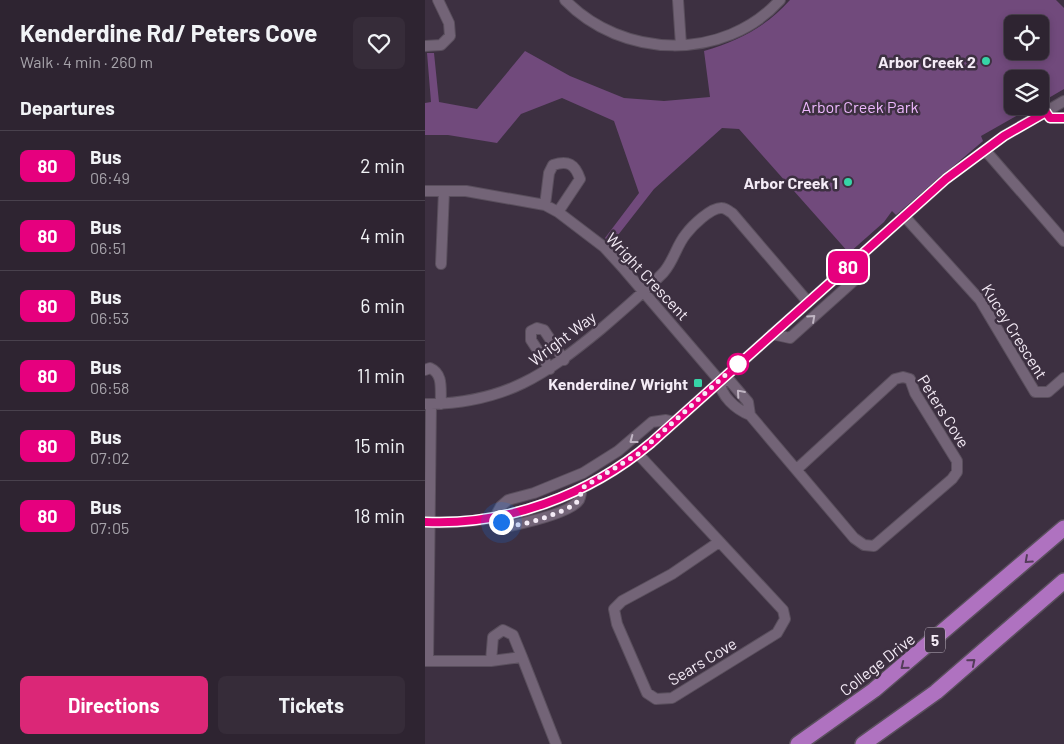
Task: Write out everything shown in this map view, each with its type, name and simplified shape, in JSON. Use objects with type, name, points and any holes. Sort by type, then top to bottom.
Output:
[{"type":"highway","name":"College Drive","points":[[798,744],[874,690],[1064,528]]},
{"type":"highway","name":"5","points":[[863,744],[936,692],[1064,581]]},
{"type":"highway","points":[[1039,604],[1064,587]]},
{"type":"street","points":[[425,46],[441,45],[450,36],[449,23],[438,0]]},
{"type":"street","points":[[565,0],[593,23],[616,35],[660,46],[712,41],[757,21],[780,0]]},
{"type":"street","points":[[678,0],[681,45]]},
{"type":"street","points":[[1049,110],[1064,101]]},
{"type":"street","points":[[428,522],[495,517],[510,526],[555,514],[575,503],[579,499],[582,488],[638,454],[946,179],[1004,136],[1041,115]]},
{"type":"street","points":[[1048,115],[1050,118],[1064,118]]},
{"type":"street","points":[[985,150],[1064,241]]},
{"type":"street","points":[[545,205],[549,173],[553,165],[563,162],[571,164],[576,169],[580,179],[558,212]]},
{"type":"street","name":"Wright Crescent","points":[[425,191],[466,191],[545,205],[558,212],[604,247],[645,292],[719,380]]},
{"type":"street","points":[[441,264],[444,191]]},
{"type":"street","name":"Wright Way","points":[[432,404],[461,402],[499,393],[525,383],[551,369],[645,292],[671,265],[685,234],[713,210],[720,208],[725,208],[731,214],[808,302]]},
{"type":"street","name":"Kucey Crescent","points":[[905,217],[980,300],[1035,392],[1048,392],[1064,378]]},
{"type":"street","points":[[772,334],[790,338],[858,277],[860,269],[856,260]]},
{"type":"street","points":[[551,369],[531,340],[531,331],[537,328],[545,330],[564,360]]},
{"type":"street","points":[[425,370],[430,368],[437,371],[440,377],[432,404],[426,661],[491,661],[522,657]]},
{"type":"street","name":"Peters Cove","points":[[719,380],[730,381],[748,402],[750,415],[854,538],[863,545],[874,546],[952,479],[957,472],[957,461],[915,393],[910,379],[903,377],[895,379],[797,469]]},
{"type":"street","points":[[495,517],[501,506],[508,500],[534,493],[583,473],[618,451],[652,422],[665,420],[674,422]]},
{"type":"street","name":"Sears Cove","points":[[638,454],[783,610],[785,618],[777,632],[671,698],[656,699],[647,693],[617,624],[614,609],[622,601],[672,574],[719,542]]},
{"type":"street","points":[[491,661],[493,637],[503,630],[513,635],[555,744]]},
{"type":"green space","name":"Arbor Creek Park","points":[[790,0],[1056,0],[1064,8],[1064,89],[1049,98],[1049,70],[1004,70],[1004,115],[1018,115],[981,136],[983,141],[896,215],[892,211],[884,222],[849,253],[739,129],[722,128],[654,189],[611,244],[605,238],[639,193],[614,121],[562,98],[521,114],[497,143],[448,135],[425,135],[425,103],[431,102],[427,53],[434,53],[439,102],[477,109],[525,51],[570,76],[624,98],[664,101],[710,97],[704,51],[740,38],[771,18]]},
{"type":"bus line","name":"80","points":[[425,522],[449,522],[495,517],[529,509],[582,488],[610,473],[651,443],[719,380],[946,179],[1004,136],[1046,112],[1050,118],[1064,118]]},
{"type":"place","name":"Arbor Creek 2","points":[[986,61]]},
{"type":"place","name":"Arbor Creek 1","points":[[848,182]]},
{"type":"place","name":"Kenderdine/ Wright","points":[[698,383]]},
{"type":"route","points":[[501,522],[510,526],[521,524],[555,514],[575,503],[579,499],[582,488],[610,473],[638,454],[743,359],[738,364]]}]
